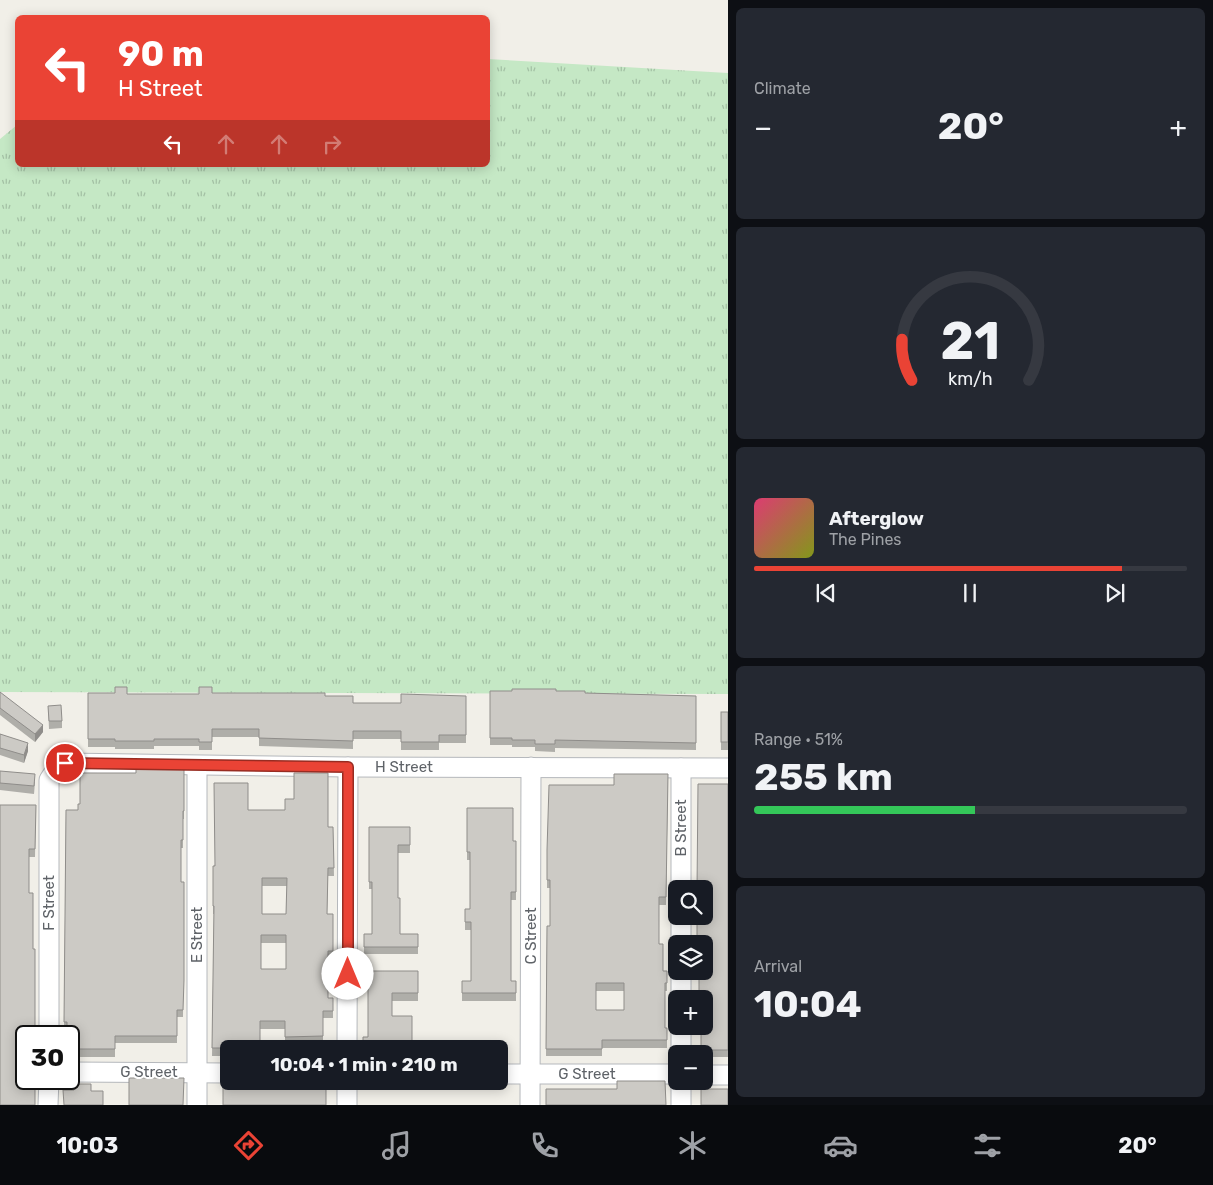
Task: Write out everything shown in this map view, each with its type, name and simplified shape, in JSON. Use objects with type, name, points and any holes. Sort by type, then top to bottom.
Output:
[{"type":"street","name":"H Street","points":[[50,768],[65,763],[196,766],[728,768]]},
{"type":"street","name":"E Street","points":[[196,766],[197,1105]]},
{"type":"street","points":[[347,1040],[348,767]]},
{"type":"street","name":"C Street","points":[[530,1105],[532,767]]},
{"type":"street","name":"F Street","points":[[49,1025],[50,768]]},
{"type":"street","name":"B Street","points":[[681,880],[682,768]]},
{"type":"street","name":"G Street","points":[[80,1072],[220,1073]]},
{"type":"street","name":"G Street","points":[[508,1074],[668,1074]]},
{"type":"street","points":[[713,1075],[728,1075]]},
{"type":"street","points":[[48,1090],[48,1105]]},
{"type":"street","points":[[347,1090],[347,1105]]},
{"type":"street","points":[[681,1090],[681,1105]]},
{"type":"green space","points":[[490,59],[728,73],[728,694],[0,692],[0,139],[15,127],[15,167],[490,167]]},
{"type":"building","points":[[115,687],[127,687],[127,694],[199,694],[199,687],[212,687],[212,693],[325,693],[325,696],[353,696],[353,703],[401,703],[401,694],[466,696],[466,735],[439,735],[439,742],[401,742],[401,731],[353,731],[353,741],[259,738],[259,729],[212,729],[212,742],[199,742],[199,739],[115,741],[115,739],[88,739],[88,693],[115,693]]},
{"type":"building","points":[[512,689],[556,689],[556,691],[585,691],[585,693],[696,696],[696,743],[555,740],[555,744],[535,744],[535,740],[490,738],[490,691],[512,691]]},
{"type":"building","points":[[0,692],[43,725],[35,734],[0,708]]},
{"type":"building","points":[[61,705],[62,721],[49,721],[48,706]]},
{"type":"building","points":[[721,712],[728,712],[728,742],[721,742]]},
{"type":"building","points":[[0,734],[28,743],[24,755],[0,748]]},
{"type":"building","points":[[136,769],[184,769],[183,840],[181,840],[181,882],[184,882],[183,1010],[177,1010],[177,1036],[115,1036],[115,1049],[80,1049],[80,1025],[67,1025],[67,1022],[64,1022],[66,810],[78,810],[78,804],[80,804],[80,773],[136,773]]},
{"type":"building","points":[[0,771],[35,774],[34,786],[0,783]]},
{"type":"building","points":[[294,773],[328,773],[328,827],[333,827],[334,868],[328,868],[327,914],[333,914],[333,951],[328,951],[328,998],[333,998],[333,1011],[323,1011],[323,1036],[285,1037],[285,1021],[260,1021],[260,1040],[220,1040],[220,1048],[212,1048],[213,866],[215,866],[214,783],[248,783],[248,810],[285,810],[285,799],[294,799]],"holes":[[[262,878],[287,878],[286,914],[262,914]],[[261,935],[286,935],[286,969],[261,969]]]},
{"type":"building","points":[[614,774],[668,774],[666,897],[659,897],[659,944],[663,944],[663,971],[667,971],[667,983],[665,983],[665,1028],[667,1028],[667,1040],[602,1040],[602,1049],[546,1049],[547,926],[550,926],[550,880],[547,880],[549,785],[614,785]],"holes":[[[596,983],[624,983],[624,1010],[596,1010]]]},
{"type":"building","points":[[698,784],[728,784],[728,1050],[713,1050],[713,1045],[701,1045],[701,1035],[713,1035],[713,990],[699,990],[699,980],[713,980],[713,935],[697,935],[697,925],[713,925],[713,880],[697,880]]},
{"type":"building","points":[[0,805],[36,805],[35,849],[29,849],[29,893],[33,893],[33,949],[35,949],[35,1025],[15,1025],[15,1090],[35,1090],[35,1105],[0,1105]]},
{"type":"building","points":[[467,808],[513,808],[513,841],[516,841],[516,892],[511,892],[511,981],[516,981],[516,993],[462,993],[462,981],[471,981],[471,922],[465,922],[465,909],[470,909],[470,852],[467,852]]},
{"type":"building","points":[[369,827],[410,827],[410,845],[398,845],[400,934],[418,934],[418,947],[364,947],[364,934],[372,934],[372,882],[369,882]]},
{"type":"building","points":[[368,971],[418,971],[418,993],[392,993],[392,1016],[412,1016],[412,1040],[363,1040],[363,1037],[368,1037]]},
{"type":"building","points":[[129,1078],[184,1078],[183,1105],[129,1105]]},
{"type":"building","points":[[617,1081],[665,1081],[666,1105],[546,1105],[546,1089],[617,1089]]},
{"type":"building","points":[[80,1084],[91,1084],[91,1091],[103,1091],[103,1105],[64,1105],[63,1090],[80,1090]]},
{"type":"building","points":[[728,1089],[728,1105],[701,1105],[701,1090]]},
{"type":"building","points":[[223,1090],[326,1090],[326,1105],[223,1105]]},
{"type":"route","points":[[65,763],[348,767],[348,974]]}]
